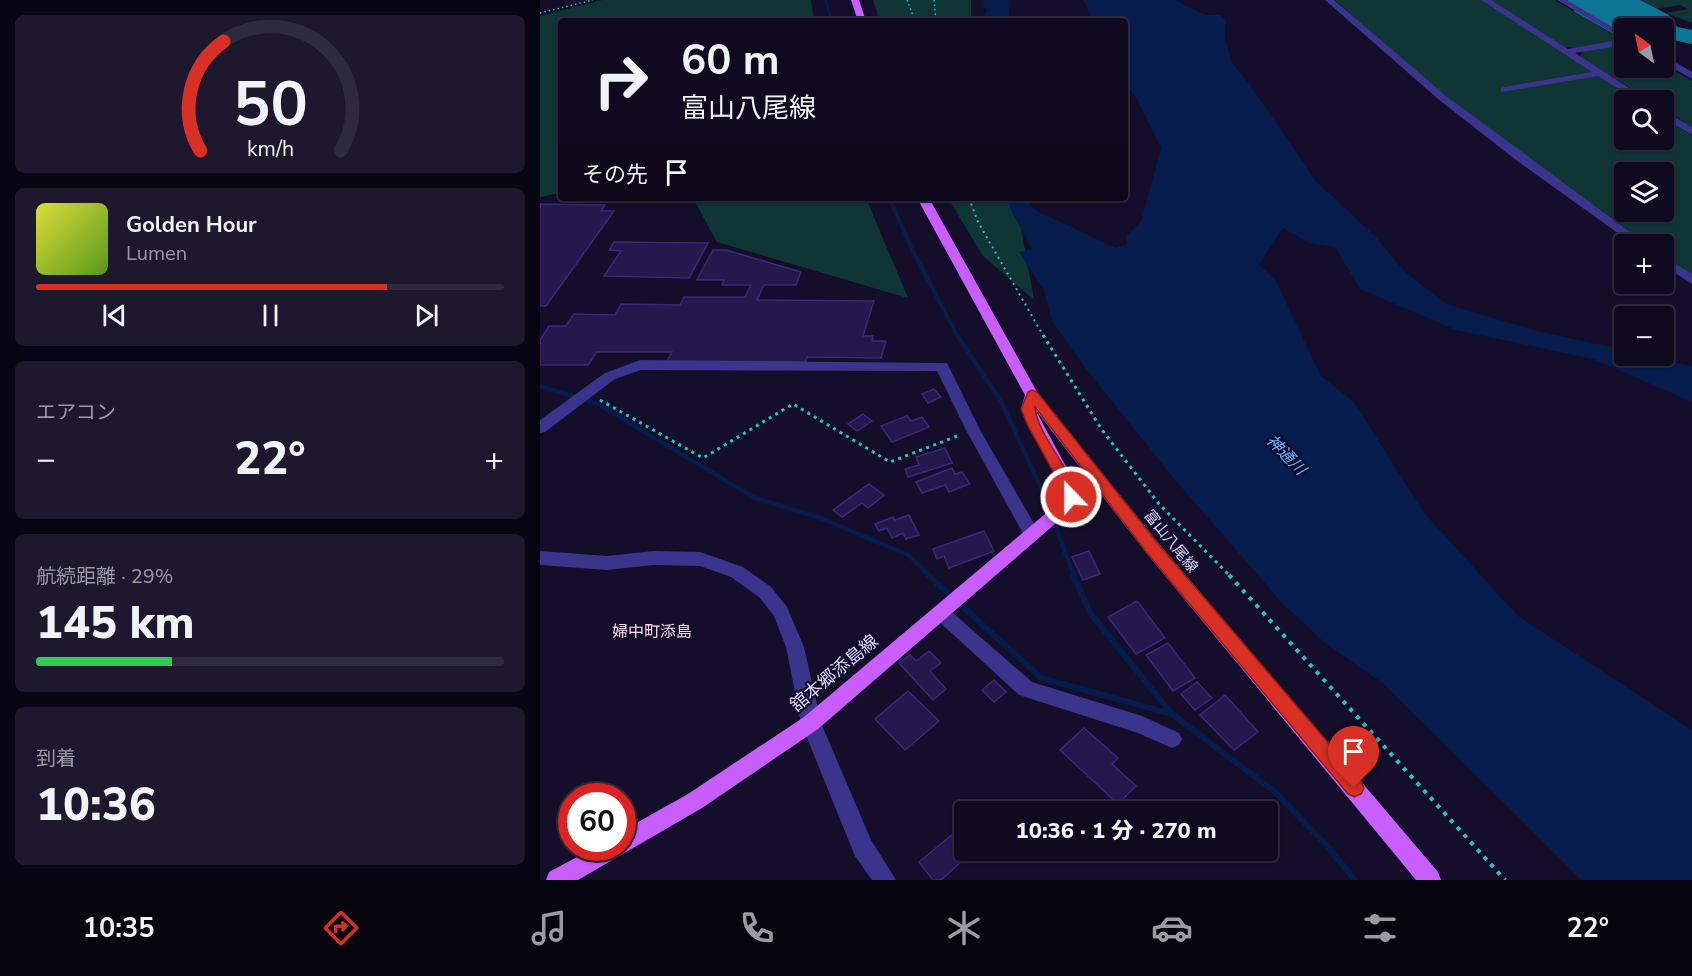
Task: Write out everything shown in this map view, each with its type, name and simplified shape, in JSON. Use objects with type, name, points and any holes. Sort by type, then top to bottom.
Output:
[{"type":"main road","points":[[855,0],[861,18]]},
{"type":"main road","name":"富山八尾線","points":[[925,201],[1032,395],[1154,550],[1430,880]]},
{"type":"main road","points":[[1032,395],[1028,409],[1066,481],[1071,497],[1046,522]]},
{"type":"main road","name":"舘本郷添島線","points":[[636,835],[696,801],[811,723],[1046,522]]},
{"type":"main road","points":[[557,880],[591,861]]},
{"type":"street","points":[[1329,0],[1361,30],[1475,124],[1626,234]]},
{"type":"street","points":[[1485,0],[1626,90]]},
{"type":"street","points":[[1561,0],[1614,34]]},
{"type":"street","points":[[1566,52],[1614,42]]},
{"type":"street","points":[[1674,66],[1692,76]]},
{"type":"street","points":[[1504,90],[1599,73]]},
{"type":"street","points":[[1674,120],[1692,132]]},
{"type":"street","points":[[1674,268],[1692,280]]},
{"type":"street","points":[[540,428],[610,376],[640,365],[942,366],[973,430],[1046,522]]},
{"type":"street","points":[[540,558],[608,563],[654,558],[700,559],[737,572],[765,592],[781,612],[795,647],[811,723],[863,848],[885,880]]},
{"type":"street","points":[[940,612],[1026,689],[1142,725],[1172,739]]},
{"type":"path","points":[[540,14],[593,0]]},
{"type":"path","points":[[907,0],[914,18]]},
{"type":"path","points":[[934,0],[936,18]]},
{"type":"path","points":[[970,201],[978,222],[1035,323],[1102,430],[1159,504],[1237,582],[1505,880]]},
{"type":"path","points":[[588,393],[703,458],[793,405],[890,462],[973,430]]},
{"type":"green space","points":[[602,0],[811,0],[814,18],[558,18],[558,194],[540,197],[540,16]]},
{"type":"green space","points":[[873,0],[971,0],[971,18],[879,18]]},
{"type":"green space","points":[[1335,0],[1481,0],[1621,90],[1614,90],[1614,150],[1674,150],[1674,124],[1692,136],[1692,277],[1674,264],[1674,234],[1631,234],[1614,222],[1674,222],[1674,162],[1614,162],[1614,222],[1486,127],[1409,65]]},
{"type":"green space","points":[[1490,0],[1555,0],[1614,35],[1614,41],[1578,48],[1564,47]]},
{"type":"green space","points":[[1639,0],[1692,0],[1692,23],[1666,13],[1688,9],[1680,5],[1655,9]]},
{"type":"green space","points":[[1614,45],[1614,78],[1580,57],[1583,50]]},
{"type":"green space","points":[[1674,71],[1692,81],[1692,127],[1674,115],[1674,90],[1634,90],[1614,78],[1674,78]]},
{"type":"green space","points":[[695,201],[867,201],[908,298],[717,242]]},
{"type":"green space","points":[[950,201],[1013,201],[1021,228],[1034,300],[982,255]]},
{"type":"water","points":[[983,0],[1008,0],[1010,18],[985,18],[988,10],[984,8]]},
{"type":"water","name":"神通川","points":[[1083,0],[1175,0],[1205,15],[1220,15],[1225,19],[1225,38],[1232,63],[1248,82],[1316,181],[1376,237],[1404,271],[1446,304],[1537,331],[1614,348],[1614,366],[1674,366],[1674,362],[1692,366],[1692,402],[1593,359],[1456,330],[1360,289],[1335,247],[1309,243],[1283,228],[1259,265],[1275,279],[1321,376],[1354,402],[1424,513],[1518,616],[1692,730],[1692,880],[1581,880],[1384,684],[1325,643],[1283,604],[1176,481],[1086,369],[1052,321],[1044,290],[1019,252],[1032,249],[1008,201],[1027,201],[1037,211],[1116,248],[1127,244],[1126,236],[1141,222],[1161,148],[1137,99],[1128,86],[1128,18],[1092,18]]},
{"type":"building","points":[[540,204],[605,205],[601,211],[614,211],[546,306],[540,306]]},
{"type":"building","points":[[614,242],[708,243],[689,278],[604,276],[621,251],[609,250]]},
{"type":"building","points":[[713,250],[726,250],[801,272],[796,285],[764,285],[757,300],[874,301],[863,336],[873,336],[872,341],[886,341],[881,358],[807,357],[806,362],[667,361],[672,352],[597,352],[588,365],[540,365],[540,340],[549,326],[566,326],[574,314],[615,315],[621,304],[680,305],[684,297],[745,297],[751,285],[722,285],[724,280],[697,280]]},
{"type":"building","points":[[934,389],[941,397],[928,403],[922,394]]},
{"type":"building","points":[[863,414],[872,421],[857,431],[848,424]]},
{"type":"building","points":[[907,416],[911,421],[922,417],[929,427],[892,442],[881,426]]},
{"type":"building","points":[[945,448],[952,463],[908,477],[905,469],[919,465],[916,457]]},
{"type":"building","points":[[952,468],[955,474],[962,472],[970,484],[949,492],[945,485],[922,493],[916,482]]},
{"type":"building","points":[[869,484],[884,495],[868,508],[862,503],[842,517],[833,510]]},
{"type":"building","points":[[909,515],[919,535],[906,539],[903,533],[892,538],[887,528],[879,531],[875,524],[893,517],[895,520]]},
{"type":"building","points":[[984,531],[994,551],[949,568],[944,556],[937,559],[933,549]]},
{"type":"building","points":[[1089,551],[1100,574],[1083,580],[1072,557]]},
{"type":"building","points":[[1137,601],[1165,638],[1136,654],[1108,617]]},
{"type":"building","points":[[1168,643],[1195,678],[1173,691],[1146,655]]},
{"type":"building","points":[[929,651],[941,663],[930,671],[946,689],[933,700],[899,663],[910,655],[916,661]]},
{"type":"building","points":[[994,680],[1006,692],[994,702],[982,690]]},
{"type":"building","points":[[1197,682],[1212,698],[1195,710],[1181,694]]},
{"type":"building","points":[[908,691],[939,721],[905,750],[875,719]]},
{"type":"building","points":[[1225,695],[1258,732],[1234,750],[1200,715]]},
{"type":"building","points":[[1084,728],[1118,758],[1112,764],[1136,786],[1121,801],[1115,801],[1060,750]]},
{"type":"building","points":[[954,833],[954,861],[962,861],[941,880],[933,880],[919,862]]},
{"type":"waterway","points":[[826,0],[830,18]]},
{"type":"waterway","points":[[890,201],[916,257],[958,337]]},
{"type":"waterway","points":[[957,335],[1001,401],[1040,486],[1074,576]]},
{"type":"waterway","points":[[540,386],[598,404],[753,497],[823,519],[908,555],[930,576]]},
{"type":"waterway","points":[[928,575],[1041,678],[1172,714]]},
{"type":"waterway","points":[[1073,575],[1091,614],[1172,714]]},
{"type":"waterway","points":[[1172,714],[1275,792],[1328,847],[1355,880]]},
{"type":"taxiway","points":[[1674,33],[1692,37]]},
{"type":"runway","points":[[1596,0],[1629,18]]},
{"type":"district","name":"婦中町添島","points":[[652,632]]},
{"type":"route","points":[[1071,497],[1066,481],[1028,409],[1032,395],[1154,550],[1354,788]]}]
